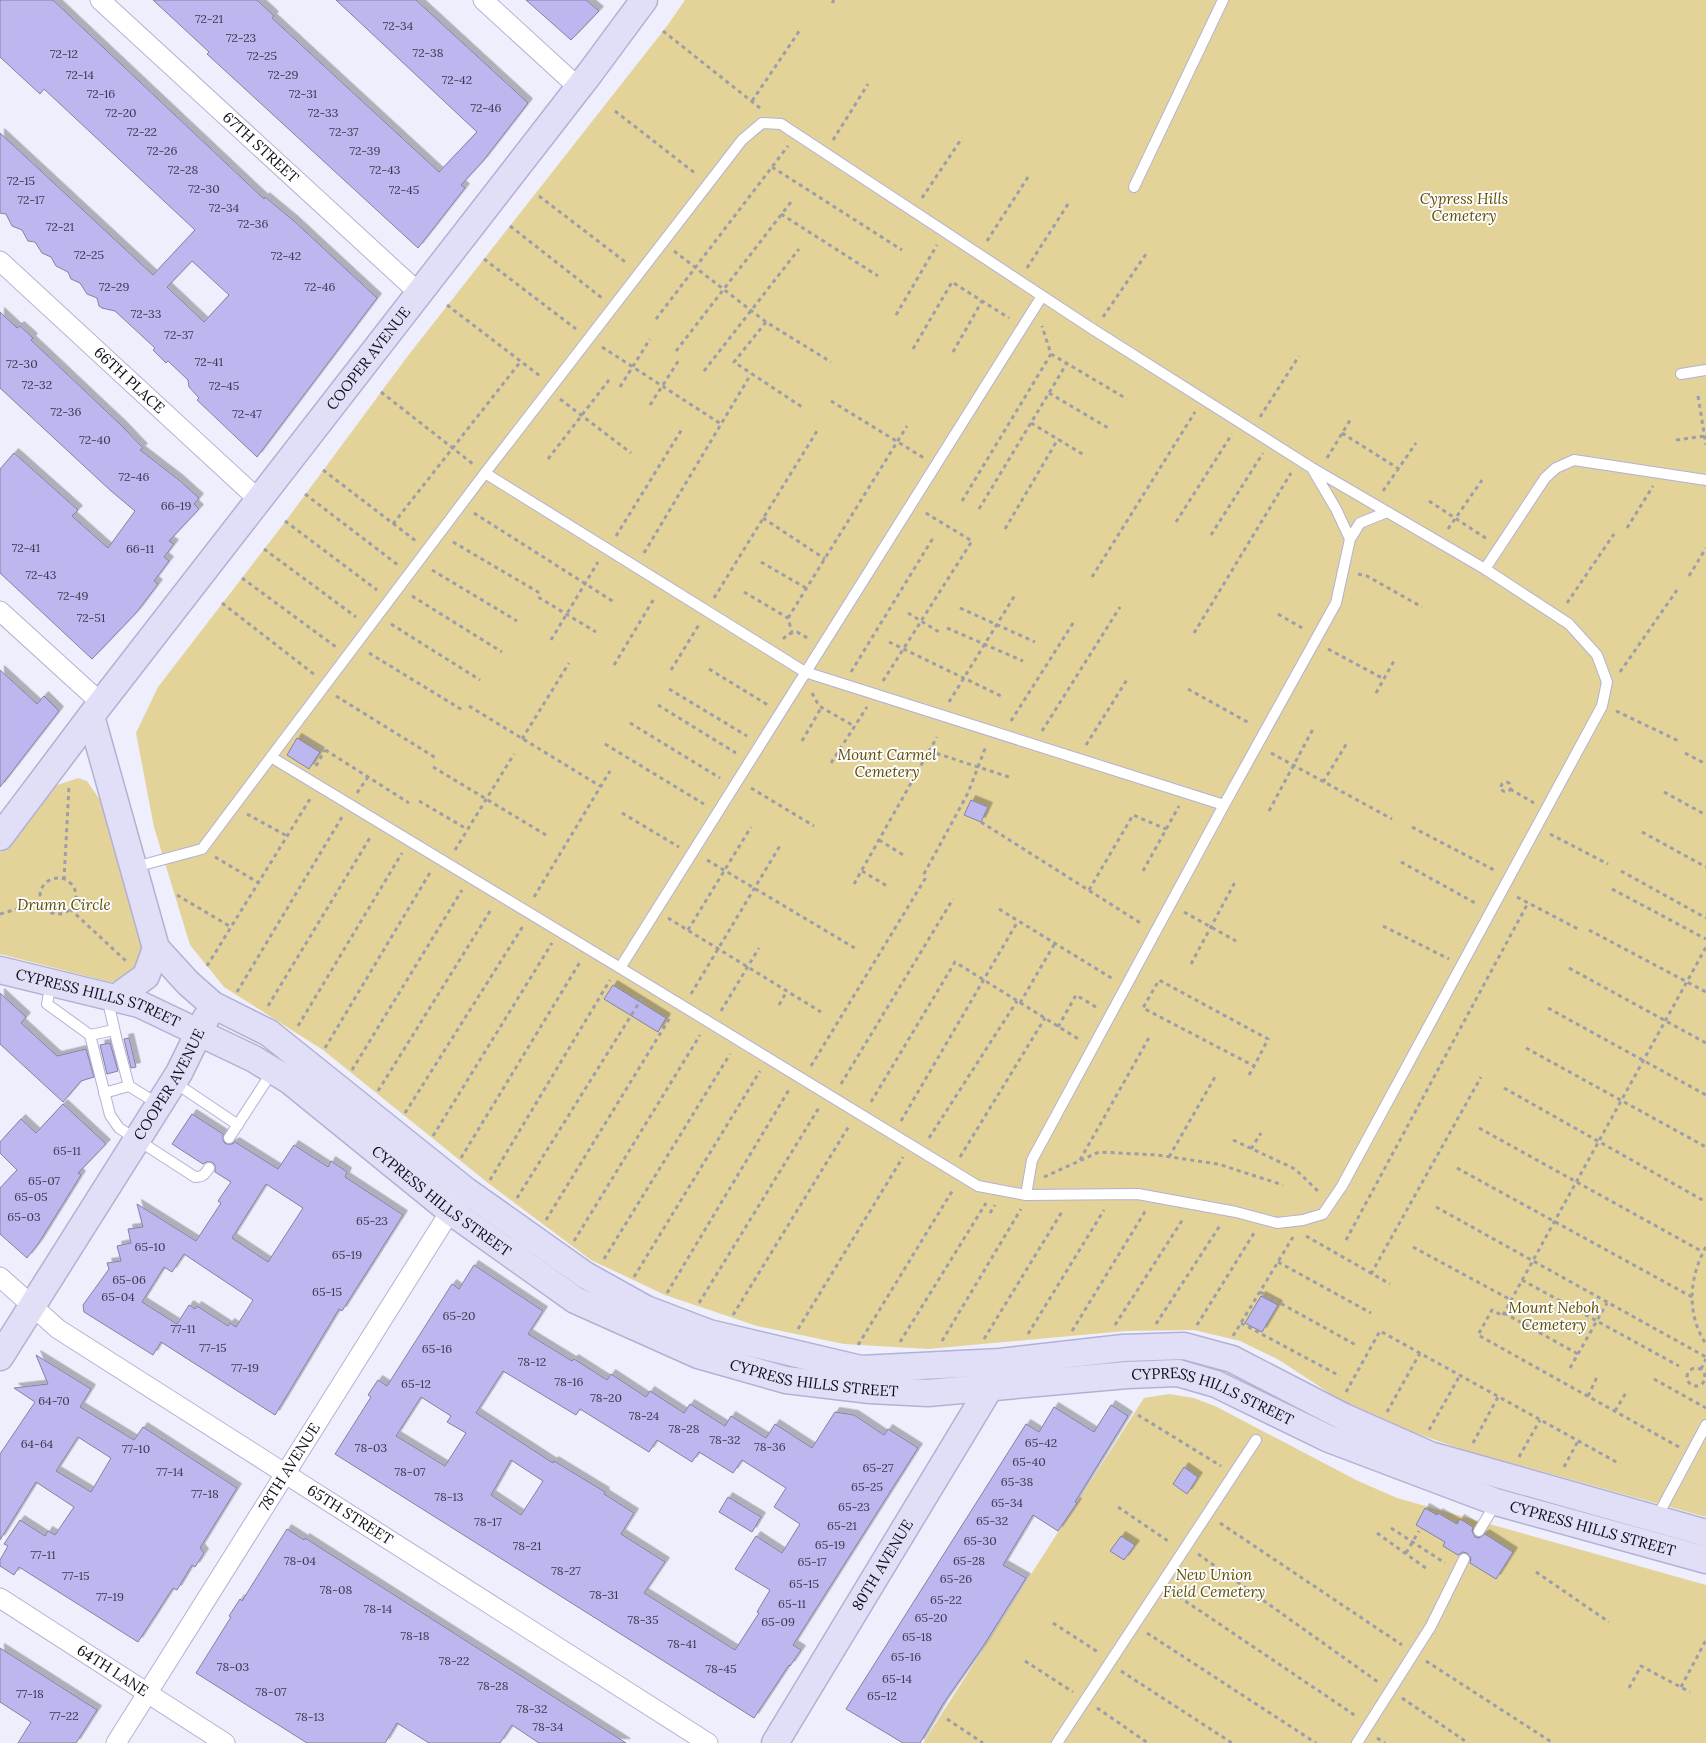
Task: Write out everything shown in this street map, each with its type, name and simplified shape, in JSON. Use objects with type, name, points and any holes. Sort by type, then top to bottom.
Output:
[{"type":"street","name":"67TH STREET","points":[[100,0],[419,293]]},
{"type":"street","points":[[483,0],[579,88]]},
{"type":"street","name":"COOPER AVENUE","points":[[0,836],[96,709],[579,88],[644,0]]},
{"type":"street","name":"66TH PLACE","points":[[0,261],[259,500]]},
{"type":"street","points":[[0,610],[96,709],[156,948],[188,983],[224,999]]},
{"type":"street","points":[[112,996],[146,976],[156,948]]},
{"type":"street","name":"CYPRESS HILLS STREET","points":[[0,970],[139,1004],[254,1059],[308,1095],[450,1211],[575,1300],[698,1355],[786,1380],[870,1390],[928,1394],[1127,1375],[1178,1373],[1216,1384],[1329,1439],[1506,1484]]},
{"type":"street","name":"COOPER AVENUE","points":[[0,1357],[173,1082],[199,1033],[224,999]]},
{"type":"street","name":"CYPRESS HILLS STREET","points":[[224,999],[476,1187],[584,1275],[646,1309],[708,1333],[861,1369],[1000,1362],[1123,1348],[1184,1346],[1232,1359],[1344,1417],[1430,1456],[1506,1484],[1652,1532],[1706,1560]]},
{"type":"street","name":"78TH AVENUE","points":[[116,1743],[450,1211],[476,1187]]},
{"type":"street","name":"65TH STREET","points":[[0,1277],[58,1329],[708,1743]]},
{"type":"street","name":"80TH AVENUE","points":[[775,1743],[989,1389]]},
{"type":"street","name":"CYPRESS HILLS STREET","points":[[1652,1532],[1706,1533]]},
{"type":"street","name":"64TH LANE","points":[[0,1598],[225,1743]]},
{"type":"lane","points":[[1134,187],[1223,0]]},
{"type":"lane","points":[[135,867],[202,849],[324,686],[369,627],[409,573],[440,534],[485,473],[742,140],[762,123],[781,124],[1094,330],[1239,422],[1387,512],[1486,569],[1558,616],[1570,624],[1597,655],[1607,682],[1603,699],[1546,810],[1342,1186],[1323,1214],[1303,1220],[1277,1223],[1229,1211],[1138,1194],[1073,1194],[994,1189],[978,1186],[271,757]]},
{"type":"lane","points":[[619,967],[695,855],[717,812],[1042,296]]},
{"type":"lane","points":[[1681,374],[1706,370]]},
{"type":"lane","points":[[1486,569],[1544,478],[1556,468],[1574,460],[1706,480]]},
{"type":"lane","points":[[1315,469],[1350,539]]},
{"type":"lane","points":[[485,473],[805,672],[1224,805]]},
{"type":"lane","points":[[1028,1191],[1032,1160],[1336,602],[1350,539],[1360,523],[1387,512]]},
{"type":"lane","points":[[51,982],[47,1004],[90,1036],[110,1115],[119,1128],[196,1177],[205,1175],[209,1168]]},
{"type":"lane","points":[[112,996],[114,1030],[129,1086],[159,1104]]},
{"type":"lane","points":[[90,1036],[114,1030]]},
{"type":"lane","points":[[229,1138],[273,1070]]},
{"type":"lane","points":[[173,1082],[238,1125]]},
{"type":"lane","points":[[104,1093],[129,1086]]},
{"type":"lane","points":[[1652,1532],[1706,1425]]},
{"type":"lane","points":[[1057,1743],[1256,1440]]},
{"type":"lane","points":[[1479,1531],[1506,1484]]},
{"type":"lane","points":[[1357,1743],[1431,1626],[1464,1559]]},
{"type":"path","points":[[752,101],[800,30]]},
{"type":"path","points":[[663,32],[781,124]]},
{"type":"path","points":[[825,153],[868,84]]},
{"type":"path","points":[[616,111],[709,184]]},
{"type":"path","points":[[656,319],[797,134]]},
{"type":"path","points":[[913,211],[962,138]]},
{"type":"path","points":[[772,167],[902,250]]},
{"type":"path","points":[[978,254],[1028,177]]},
{"type":"path","points":[[539,196],[640,273]]},
{"type":"path","points":[[676,351],[791,202]]},
{"type":"path","points":[[1019,281],[1068,204]]},
{"type":"path","points":[[782,214],[878,276]]},
{"type":"path","points":[[510,226],[614,308]]},
{"type":"path","points":[[896,314],[941,238]]},
{"type":"path","points":[[663,243],[766,322],[831,362]]},
{"type":"path","points":[[704,371],[798,249]]},
{"type":"path","points":[[1094,330],[1146,254]]},
{"type":"path","points":[[484,259],[589,339],[721,424]]},
{"type":"path","points":[[913,349],[952,282],[1023,326]]},
{"type":"path","points":[[953,352],[982,301]]},
{"type":"path","points":[[447,305],[542,377]]},
{"type":"path","points":[[1036,306],[1051,354],[1127,399]]},
{"type":"path","points":[[766,322],[734,362],[802,407]]},
{"type":"path","points":[[620,387],[650,339]]},
{"type":"path","points":[[962,501],[1051,354]]},
{"type":"path","points":[[1252,430],[1299,356]]},
{"type":"path","points":[[650,405],[679,360]]},
{"type":"path","points":[[393,524],[522,361]]},
{"type":"path","points":[[979,509],[1067,363]]},
{"type":"path","points":[[636,567],[751,374]]},
{"type":"path","points":[[548,459],[609,380]]},
{"type":"path","points":[[549,391],[631,453]]},
{"type":"path","points":[[381,392],[485,473]]},
{"type":"path","points":[[1049,392],[1110,429]]},
{"type":"path","points":[[1698,396],[1706,445]]},
{"type":"path","points":[[1092,576],[1203,399]]},
{"type":"path","points":[[831,401],[935,466]]},
{"type":"path","points":[[1315,469],[1352,417]]},
{"type":"path","points":[[1176,522],[1239,422]]},
{"type":"path","points":[[1031,423],[1084,455]]},
{"type":"path","points":[[788,618],[907,426]]},
{"type":"path","points":[[551,640],[682,429]]},
{"type":"path","points":[[672,670],[817,431]]},
{"type":"path","points":[[1342,433],[1398,469]]},
{"type":"path","points":[[1676,440],[1705,436]]},
{"type":"path","points":[[1004,528],[1058,439]]},
{"type":"path","points":[[1211,535],[1270,441]]},
{"type":"path","points":[[1374,504],[1416,444]]},
{"type":"path","points":[[1194,633],[1300,460]]},
{"type":"path","points":[[323,470],[427,550]]},
{"type":"path","points":[[1627,528],[1661,473]]},
{"type":"path","points":[[1439,542],[1482,480]]},
{"type":"path","points":[[305,494],[409,573]]},
{"type":"path","points":[[1429,501],[1500,547]]},
{"type":"path","points":[[831,763],[972,541],[911,504]]},
{"type":"path","points":[[461,505],[614,602]]},
{"type":"path","points":[[764,518],[825,558]]},
{"type":"path","points":[[285,521],[389,600]]},
{"type":"path","points":[[440,534],[538,592],[538,598],[596,632]]},
{"type":"path","points":[[1558,616],[1614,534]]},
{"type":"path","points":[[843,684],[933,538]]},
{"type":"path","points":[[1688,576],[1706,548]]},
{"type":"path","points":[[264,549],[369,627]]},
{"type":"path","points":[[418,562],[517,622]]},
{"type":"path","points":[[761,562],[806,588]]},
{"type":"path","points":[[1343,571],[1367,576],[1422,607]]},
{"type":"path","points":[[242,578],[347,656]]},
{"type":"path","points":[[614,665],[664,584]]},
{"type":"path","points":[[398,588],[502,652]]},
{"type":"path","points":[[1677,590],[1603,699],[1681,742]]},
{"type":"path","points":[[744,592],[788,618],[792,633]]},
{"type":"path","points":[[941,715],[1015,595]]},
{"type":"path","points":[[222,603],[324,686],[436,758]]},
{"type":"path","points":[[1034,744],[1120,607]]},
{"type":"path","points":[[960,608],[1035,642]]},
{"type":"path","points":[[908,613],[939,632]]},
{"type":"path","points":[[1278,614],[1318,636]]},
{"type":"path","points":[[377,616],[480,680]]},
{"type":"path","points":[[1003,735],[1075,620]]},
{"type":"path","points":[[947,628],[1023,660]]},
{"type":"path","points":[[773,652],[780,641],[797,632],[804,635],[819,650]]},
{"type":"path","points":[[889,642],[1001,696]]},
{"type":"path","points":[[356,644],[464,711]]},
{"type":"path","points":[[1326,647],[1384,679]]},
{"type":"path","points":[[1376,693],[1394,660]]},
{"type":"path","points":[[522,738],[568,662]]},
{"type":"path","points":[[709,668],[780,712]]},
{"type":"path","points":[[1078,759],[1128,678]]},
{"type":"path","points":[[798,684],[810,689],[821,708],[854,726]]},
{"type":"path","points":[[669,689],[760,744]]},
{"type":"path","points":[[1188,690],[1265,731]]},
{"type":"path","points":[[658,705],[750,761]]},
{"type":"path","points":[[469,706],[600,786]]},
{"type":"path","points":[[802,741],[821,708]]},
{"type":"path","points":[[630,723],[814,826]]},
{"type":"path","points":[[292,729],[409,803]]},
{"type":"path","points":[[1270,811],[1312,729]]},
{"type":"path","points":[[665,1295],[925,879],[924,874],[968,794],[992,731]]},
{"type":"path","points":[[854,884],[937,737]]},
{"type":"path","points":[[1324,782],[1347,743]]},
{"type":"path","points":[[605,744],[717,812]]},
{"type":"path","points":[[1257,746],[1392,819]]},
{"type":"path","points":[[929,751],[1009,777]]},
{"type":"path","points":[[1685,753],[1706,764]]},
{"type":"path","points":[[323,1050],[443,861],[467,829],[514,754]]},
{"type":"path","points":[[433,767],[546,835]]},
{"type":"path","points":[[403,1116],[528,912],[610,771]]},
{"type":"path","points":[[64,880],[69,784]]},
{"type":"path","points":[[207,966],[318,786]]},
{"type":"path","points":[[1510,789],[1546,810]]},
{"type":"path","points":[[1664,792],[1706,815]]},
{"type":"path","points":[[1143,871],[1186,793]]},
{"type":"path","points":[[419,801],[467,829]]},
{"type":"path","points":[[224,999],[350,805]]},
{"type":"path","points":[[234,806],[287,836]]},
{"type":"path","points":[[622,813],[724,870],[858,950]]},
{"type":"path","points":[[1089,890],[1133,815],[1166,829]]},
{"type":"path","points":[[263,1013],[379,822]]},
{"type":"path","points":[[981,822],[1155,932]]},
{"type":"path","points":[[688,930],[751,826]]},
{"type":"path","points":[[1412,827],[1500,873]]},
{"type":"path","points":[[1547,832],[1608,864]]},
{"type":"path","points":[[1642,832],[1706,867]]},
{"type":"path","points":[[879,840],[905,856]]},
{"type":"path","points":[[294,1032],[410,841]]},
{"type":"path","points":[[544,1224],[718,948],[781,844]]},
{"type":"path","points":[[202,849],[259,883]]},
{"type":"path","points":[[1401,862],[1491,911]]},
{"type":"path","points":[[862,871],[887,886]]},
{"type":"path","points":[[1621,871],[1706,918]]},
{"type":"path","points":[[351,1073],[470,877]]},
{"type":"path","points":[[53,879],[64,880],[73,887],[75,898],[70,909],[60,914],[54,914],[48,911],[41,902],[41,891],[53,879]]},
{"type":"path","points":[[1191,964],[1235,882]]},
{"type":"path","points":[[1503,889],[1580,930]]},
{"type":"path","points":[[1612,889],[1706,939]]},
{"type":"path","points":[[177,895],[231,927]]},
{"type":"path","points":[[376,1094],[500,895]]},
{"type":"path","points":[[698,1306],[953,899]]},
{"type":"path","points":[[0,914],[41,902]]},
{"type":"path","points":[[1346,1240],[1528,903]]},
{"type":"path","points":[[1170,905],[1236,941]]},
{"type":"path","points":[[998,908],[1125,987]]},
{"type":"path","points":[[70,909],[125,959],[128,966]]},
{"type":"path","points":[[665,916],[821,1012]]},
{"type":"path","points":[[893,1134],[1018,921]]},
{"type":"path","points":[[1383,926],[1461,965]]},
{"type":"path","points":[[1589,930],[1706,992]]},
{"type":"path","points":[[432,1138],[559,931]]},
{"type":"path","points":[[921,1152],[1019,1002],[1054,943]]},
{"type":"path","points":[[1691,1454],[1478,1335],[1492,1310],[1502,1316],[1706,947]]},
{"type":"path","points":[[572,1246],[758,948]]},
{"type":"path","points":[[459,1160],[589,949]]},
{"type":"path","points":[[732,1318],[955,962],[1092,1048]]},
{"type":"path","points":[[476,1187],[619,967]]},
{"type":"path","points":[[1569,968],[1706,1043]]},
{"type":"path","points":[[1249,1075],[1254,1066],[1268,1039],[1159,980],[1143,1008],[1254,1066]]},
{"type":"path","points":[[514,1203],[650,986]]},
{"type":"path","points":[[780,1005],[787,991]]},
{"type":"path","points":[[1058,1026],[1076,995],[1110,1015]]},
{"type":"path","points":[[1548,1008],[1706,1096]]},
{"type":"path","points":[[858,1345],[1045,1018]]},
{"type":"path","points":[[1080,1161],[1150,1036]]},
{"type":"path","points":[[601,1264],[739,1040]]},
{"type":"path","points":[[1526,1048],[1706,1147]]},
{"type":"path","points":[[632,1279],[768,1058]]},
{"type":"path","points":[[1169,1157],[1215,1077]]},
{"type":"path","points":[[1371,1274],[1481,1077]]},
{"type":"path","points":[[1504,1088],[1706,1202]]},
{"type":"path","points":[[1480,1128],[1703,1252]]},
{"type":"path","points":[[1252,1149],[1261,1132]]},
{"type":"path","points":[[1233,1140],[1295,1169],[1330,1203]]},
{"type":"path","points":[[795,1334],[911,1145]]},
{"type":"path","points":[[938,1348],[1028,1191],[1080,1161],[1100,1152],[1169,1157],[1218,1164],[1283,1185]]},
{"type":"path","points":[[1457,1168],[1692,1297]]},
{"type":"path","points":[[897,1347],[994,1189]]},
{"type":"path","points":[[981,1344],[1073,1194]]},
{"type":"path","points":[[1025,1339],[1114,1194]]},
{"type":"path","points":[[1069,1335],[1154,1197]]},
{"type":"path","points":[[1110,1332],[1192,1204]]},
{"type":"path","points":[[1436,1207],[1706,1358],[1701,1369]]},
{"type":"path","points":[[1152,1331],[1229,1211]]},
{"type":"path","points":[[1194,1330],[1263,1219]]},
{"type":"path","points":[[1232,1339],[1303,1220]]},
{"type":"path","points":[[1297,1231],[1390,1284]]},
{"type":"path","points":[[1413,1246],[1511,1300]]},
{"type":"path","points":[[1706,1247],[1698,1260],[1692,1285],[1692,1311],[1700,1335],[1706,1344]]},
{"type":"path","points":[[1278,1262],[1371,1313]]},
{"type":"path","points":[[1522,1280],[1679,1366]]},
{"type":"path","points":[[1260,1292],[1356,1345]]},
{"type":"path","points":[[1570,1368],[1607,1303]]},
{"type":"path","points":[[1504,1312],[1578,1354]]},
{"type":"path","points":[[1241,1323],[1340,1376]]},
{"type":"path","points":[[1343,1396],[1380,1331],[1620,1464]]},
{"type":"path","points":[[1383,1419],[1420,1353]]},
{"type":"path","points":[[1690,1369],[1701,1369],[1705,1374],[1704,1384],[1694,1386],[1688,1383],[1686,1377],[1690,1369]]},
{"type":"path","points":[[1425,1437],[1459,1377]]},
{"type":"path","points":[[1588,1396],[1597,1378]]},
{"type":"path","points":[[1654,1379],[1706,1408]]},
{"type":"path","points":[[1615,1411],[1627,1391]]},
{"type":"path","points":[[1470,1448],[1498,1397]]},
{"type":"path","points":[[1138,1415],[1233,1474]]},
{"type":"path","points":[[1506,1484],[1540,1420]]},
{"type":"path","points":[[1562,1470],[1578,1441]]},
{"type":"path","points":[[1118,1507],[1185,1548],[1468,1743]]},
{"type":"path","points":[[1207,1514],[1414,1653],[1553,1743]]},
{"type":"path","points":[[1391,1528],[1458,1572]]},
{"type":"path","points":[[1406,1554],[1419,1531]]},
{"type":"path","points":[[1376,1533],[1427,1568]]},
{"type":"path","points":[[1536,1572],[1609,1622]]},
{"type":"path","points":[[1161,1585],[1369,1724]]},
{"type":"path","points":[[1053,1623],[1232,1743]]},
{"type":"path","points":[[1134,1625],[1316,1743]]},
{"type":"path","points":[[1681,1686],[1706,1640]]},
{"type":"path","points":[[1630,1688],[1641,1666],[1690,1692]]},
{"type":"path","points":[[947,1719],[983,1743]]},
{"type":"green space","name":"Mount Carmel Cemetery","points":[[685,0],[1706,0],[1706,1517],[1464,1450],[1407,1430],[1337,1398],[1279,1360],[1240,1341],[1194,1330],[1125,1331],[928,1349],[844,1344],[757,1326],[665,1295],[591,1260],[488,1183],[323,1050],[224,987],[190,945],[154,827],[136,733],[158,687],[282,526],[407,357],[667,26]]},
{"type":"green space","name":"Drumn Circle","points":[[78,778],[87,781],[100,800],[142,944],[142,955],[138,969],[122,981],[110,982],[0,954],[0,853],[46,789]]},
{"type":"green space","name":"New Union Field Cemetery","points":[[1169,1394],[1194,1398],[1217,1407],[1356,1480],[1397,1498],[1706,1585],[1706,1743],[923,1743],[1144,1398]]},
{"type":"building","points":[[0,0],[53,0],[264,199],[265,197],[294,221],[377,298],[257,457],[197,400],[199,398],[189,387],[188,380],[168,361],[166,363],[153,350],[155,348],[115,311],[99,306],[97,298],[87,294],[80,283],[71,279],[68,272],[56,266],[51,257],[42,253],[35,242],[28,241],[22,230],[12,226],[6,214],[0,213],[0,133],[153,275],[195,230],[44,89],[40,94],[0,57]],"holes":[[[192,261],[229,295],[204,322],[167,287]]]},
{"type":"building","points":[[153,0],[257,0],[274,16],[272,18],[439,172],[477,132],[336,0],[416,0],[528,103],[483,161],[461,185],[465,188],[418,248],[207,54],[209,52]]},
{"type":"building","points":[[526,0],[586,0],[599,11],[571,40]]},
{"type":"building","points":[[0,312],[17,328],[20,326],[33,338],[31,340],[143,448],[140,450],[199,498],[194,504],[199,509],[169,541],[174,544],[164,557],[169,561],[154,581],[158,584],[136,613],[92,659],[0,573],[0,469],[14,453],[78,510],[72,516],[108,548],[135,511],[0,388]]},
{"type":"building","points":[[0,670],[37,704],[44,696],[59,711],[0,787]]},
{"type":"building","points":[[297,738],[320,752],[309,769],[287,755]]},
{"type":"building","points":[[971,800],[988,807],[981,822],[964,815]]},
{"type":"building","points":[[613,985],[666,1018],[658,1032],[604,999]]},
{"type":"building","points":[[0,993],[26,1017],[21,1023],[57,1056],[86,1049],[94,1077],[81,1081],[63,1102],[0,1044]]},
{"type":"building","points":[[129,1038],[136,1067],[131,1068],[124,1039]]},
{"type":"building","points":[[110,1043],[118,1071],[107,1074],[100,1045]]},
{"type":"building","points":[[63,1104],[106,1144],[78,1173],[81,1175],[38,1244],[27,1258],[0,1234],[0,1188],[17,1170],[0,1153],[0,1142],[21,1119],[36,1133]]},
{"type":"building","points":[[192,1114],[223,1134],[223,1141],[226,1144],[235,1142],[278,1169],[294,1145],[328,1167],[331,1161],[347,1172],[345,1177],[403,1215],[342,1311],[339,1309],[275,1415],[161,1342],[153,1355],[84,1312],[83,1305],[109,1269],[107,1263],[121,1261],[117,1246],[131,1243],[128,1229],[143,1227],[137,1204],[196,1241],[221,1203],[218,1201],[231,1182],[215,1172],[215,1165],[212,1162],[203,1164],[172,1144]],"holes":[[[266,1184],[303,1208],[268,1262],[232,1238]],[[184,1254],[253,1300],[236,1327],[230,1323],[228,1326],[197,1306],[195,1309],[189,1305],[177,1324],[142,1302],[164,1267],[172,1272]]]},
{"type":"building","points":[[474,1265],[543,1311],[528,1334],[572,1361],[574,1359],[607,1380],[611,1374],[646,1397],[650,1391],[684,1413],[690,1404],[725,1426],[731,1416],[766,1438],[775,1424],[812,1448],[835,1412],[854,1415],[884,1435],[888,1429],[918,1448],[793,1645],[801,1650],[754,1718],[335,1454],[371,1397],[368,1395],[378,1380],[387,1386],[452,1284],[459,1289]],"holes":[[[503,1371],[576,1415],[580,1409],[649,1452],[657,1440],[692,1462],[699,1452],[733,1473],[742,1460],[786,1488],[774,1507],[800,1524],[782,1553],[756,1536],[735,1569],[770,1590],[757,1612],[759,1613],[735,1650],[644,1593],[665,1562],[621,1534],[634,1513],[604,1494],[605,1492],[554,1461],[553,1463],[476,1413]],[[421,1397],[451,1416],[447,1422],[466,1433],[445,1466],[396,1436]],[[511,1460],[543,1481],[521,1515],[491,1495]]]},
{"type":"building","points":[[1261,1296],[1278,1305],[1262,1332],[1245,1323]]},
{"type":"building","points":[[36,1355],[91,1389],[80,1407],[134,1440],[143,1427],[237,1488],[200,1548],[204,1553],[195,1567],[192,1565],[177,1590],[173,1588],[138,1642],[19,1567],[14,1575],[0,1566],[0,1560],[8,1546],[4,1544],[20,1520],[45,1536],[48,1531],[55,1535],[74,1507],[36,1482],[0,1540],[0,1454],[35,1402],[14,1388],[48,1384]],"holes":[[[78,1437],[111,1458],[91,1492],[56,1471]]]},
{"type":"building","points":[[1111,1405],[1128,1416],[1075,1502],[1077,1503],[1058,1531],[1033,1515],[1003,1565],[1026,1578],[982,1648],[943,1704],[920,1743],[903,1743],[846,1709],[1026,1424],[1039,1432],[1054,1407],[1094,1432]]},
{"type":"building","points":[[1184,1467],[1198,1477],[1187,1494],[1173,1484]]},
{"type":"building","points":[[728,1497],[761,1517],[752,1532],[719,1512]]},
{"type":"building","points":[[1425,1508],[1457,1524],[1460,1519],[1473,1527],[1472,1531],[1475,1537],[1479,1538],[1485,1534],[1513,1552],[1496,1579],[1470,1563],[1471,1558],[1467,1553],[1463,1552],[1458,1555],[1443,1546],[1445,1542],[1416,1525]]},
{"type":"building","points":[[287,1529],[304,1540],[305,1538],[626,1743],[539,1743],[512,1725],[500,1743],[429,1743],[397,1723],[385,1743],[307,1743],[196,1673],[231,1617],[229,1616],[240,1599],[242,1601]]},
{"type":"building","points":[[1121,1536],[1135,1545],[1124,1560],[1110,1551]]},
{"type":"building","points":[[0,1648],[97,1710],[76,1743],[18,1743],[31,1722],[0,1702]]},
{"type":"park label","name":"Cypress Hills Cemetery","points":[[1464,208]]},
{"type":"park label","name":"Mount Neboh Cemetery","points":[[1554,1316]]}]
